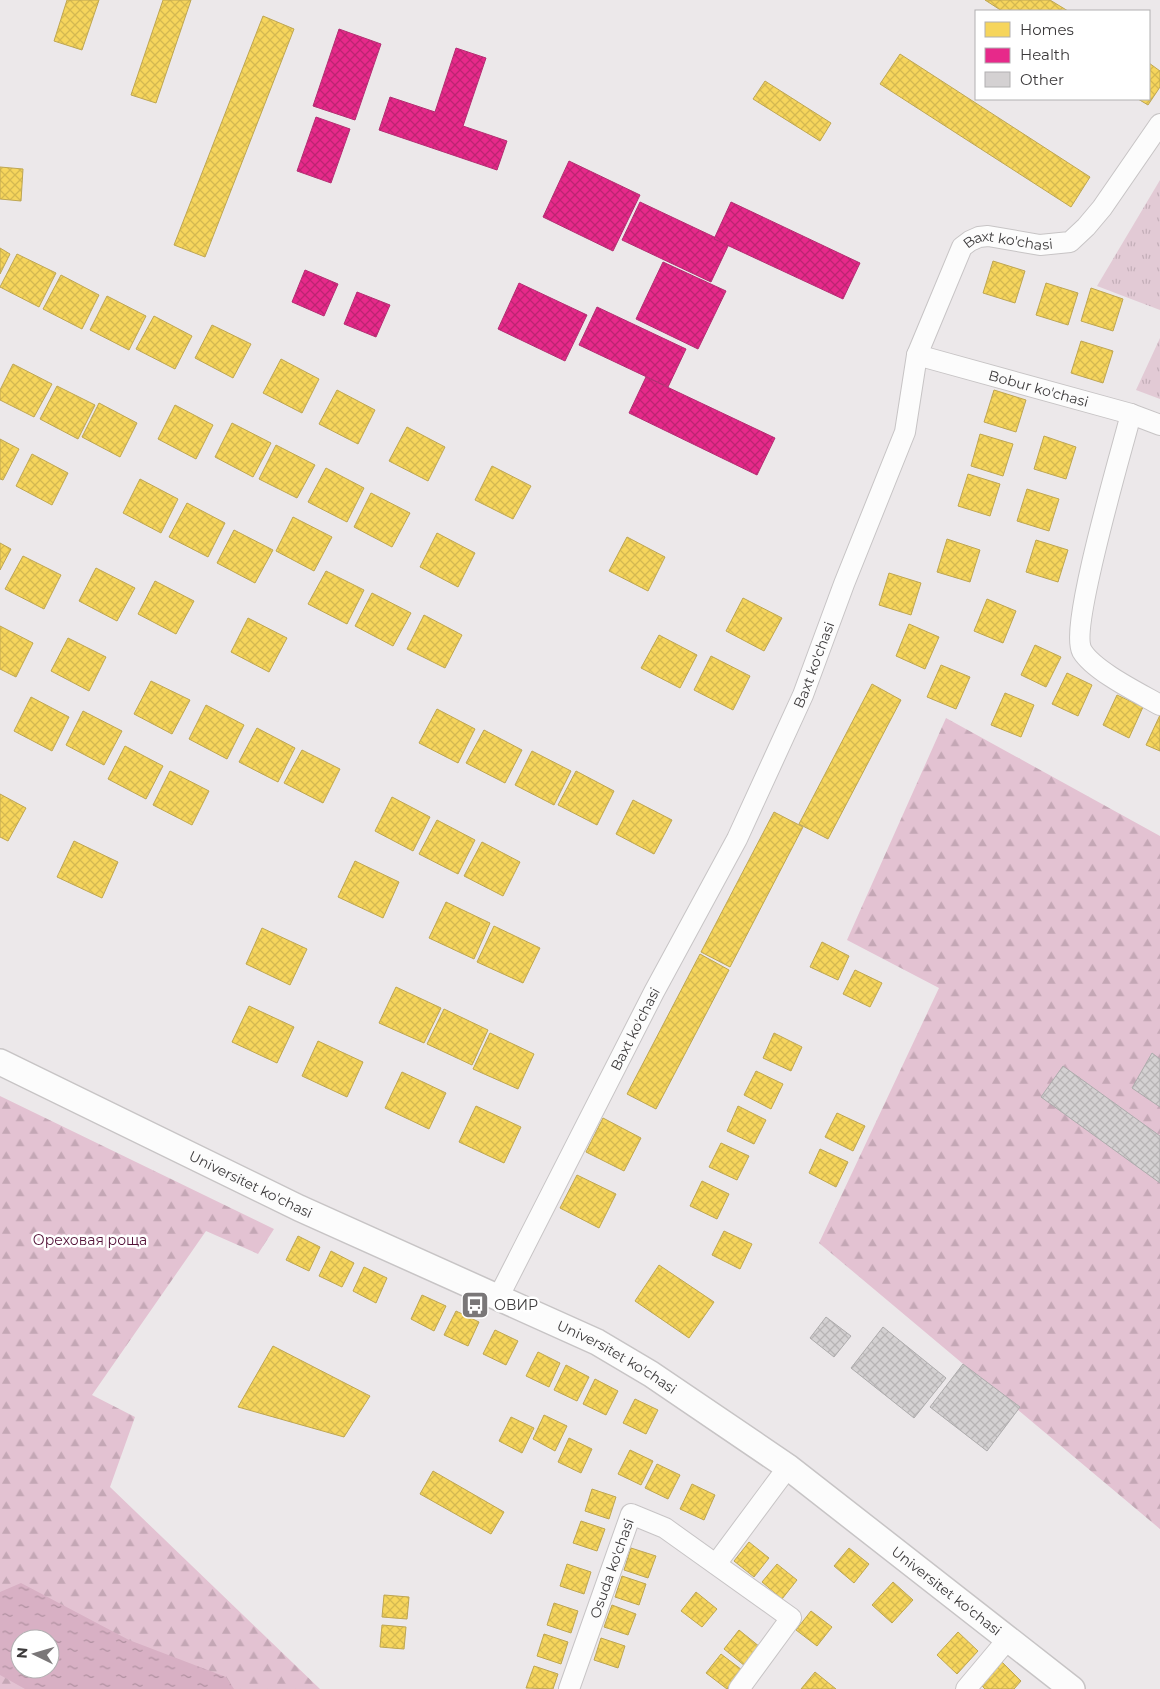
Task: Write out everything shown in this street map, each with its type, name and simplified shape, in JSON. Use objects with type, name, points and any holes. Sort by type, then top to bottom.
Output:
[{"type":"main road","name":"Universitet ko'chasi","points":[[0,1062],[299,1208],[598,1342],[652,1374],[788,1467],[1072,1689]]},
{"type":"street","name":"Baxt ko'chasi","points":[[498,1298],[650,1001],[737,839],[803,695],[844,584],[905,432],[917,355],[962,247],[979,237],[988,236],[1040,245],[1070,242],[1102,208],[1160,124]]},
{"type":"street","name":"Bobur ko'chasi","points":[[917,355],[1132,414],[1160,425]]},
{"type":"street","points":[[1132,414],[1088,578],[1079,637],[1081,649],[1086,658],[1105,672],[1160,705]]},
{"type":"street","points":[[716,1564],[788,1467]]},
{"type":"street","name":"Osuda ko'chasi","points":[[569,1689],[631,1514],[665,1528],[791,1618],[739,1689]]},
{"type":"street","points":[[966,1689],[1008,1639]]},
{"type":"green space","points":[[1160,180],[1160,310],[1097,286]]},
{"type":"green space","points":[[1160,338],[1160,399],[1136,390]]},
{"type":"green space","points":[[946,718],[1160,836],[1160,1529],[819,1243],[939,988],[847,940]]},
{"type":"green space","name":"Ореховая роща","points":[[0,1096],[274,1229],[258,1254],[206,1231],[92,1395],[135,1417],[110,1487],[320,1689],[0,1689]]},
{"type":"water","points":[[21,1583],[129,1640],[226,1677],[234,1689],[25,1689],[0,1675],[0,1592]]},
{"type":"building: Homes","points":[[67,0],[99,0],[82,50],[54,41]]},
{"type":"building: Homes","points":[[163,0],[191,0],[156,103],[131,95]]},
{"type":"building: Homes","points":[[985,0],[1050,0],[1066,10],[1000,10]]},
{"type":"building: Homes","points":[[263,16],[294,29],[205,257],[174,245]]},
{"type":"building: Homes","points":[[900,54],[1090,177],[1071,207],[880,84]]},
{"type":"building: Homes","points":[[1150,64],[1160,71],[1160,87],[1148,105],[1140,100],[1150,100]]},
{"type":"building: Homes","points":[[765,81],[831,123],[820,141],[753,99]]},
{"type":"building: Homes","points":[[0,167],[23,169],[21,201],[0,199]]},
{"type":"building: Homes","points":[[0,248],[10,254],[0,274]]},
{"type":"building: Homes","points":[[17,254],[56,273],[39,307],[0,287]]},
{"type":"building: Homes","points":[[993,261],[1025,271],[1015,303],[983,293]]},
{"type":"building: Homes","points":[[61,275],[99,295],[82,329],[43,309]]},
{"type":"building: Homes","points":[[1046,283],[1078,293],[1068,325],[1036,315]]},
{"type":"building: Homes","points":[[1091,288],[1123,299],[1113,331],[1081,321]]},
{"type":"building: Homes","points":[[107,296],[146,316],[129,350],[90,330]]},
{"type":"building: Homes","points":[[154,316],[192,336],[175,369],[136,349]]},
{"type":"building: Homes","points":[[212,325],[251,344],[233,378],[195,358]]},
{"type":"building: Homes","points":[[1081,341],[1113,351],[1103,383],[1071,373]]},
{"type":"building: Homes","points":[[281,359],[319,379],[302,413],[263,393]]},
{"type":"building: Homes","points":[[13,364],[52,384],[34,417],[0,400],[0,390]]},
{"type":"building: Homes","points":[[57,386],[95,405],[78,439],[40,419]]},
{"type":"building: Homes","points":[[337,390],[375,410],[358,444],[319,424]]},
{"type":"building: Homes","points":[[994,390],[1026,400],[1016,432],[984,422]]},
{"type":"building: Homes","points":[[99,403],[137,423],[120,457],[82,437]]},
{"type":"building: Homes","points":[[175,405],[213,425],[196,459],[158,439]]},
{"type":"building: Homes","points":[[232,423],[271,443],[253,477],[215,457]]},
{"type":"building: Homes","points":[[407,427],[445,447],[428,481],[389,461]]},
{"type":"building: Homes","points":[[980,434],[1013,444],[1003,476],[971,466]]},
{"type":"building: Homes","points":[[1044,436],[1076,447],[1066,479],[1034,469]]},
{"type":"building: Homes","points":[[0,439],[19,449],[3,480],[0,479]]},
{"type":"building: Homes","points":[[276,445],[315,465],[297,498],[259,479]]},
{"type":"building: Homes","points":[[32,454],[68,473],[52,505],[16,486]]},
{"type":"building: Homes","points":[[492,466],[531,486],[513,519],[475,500]]},
{"type":"building: Homes","points":[[326,468],[364,488],[347,522],[308,502]]},
{"type":"building: Homes","points":[[968,474],[1000,484],[990,516],[958,506]]},
{"type":"building: Homes","points":[[140,479],[178,499],[161,533],[123,513]]},
{"type":"building: Homes","points":[[1027,489],[1059,499],[1049,531],[1017,521]]},
{"type":"building: Homes","points":[[371,493],[410,513],[392,547],[354,527]]},
{"type":"building: Homes","points":[[187,503],[225,523],[208,557],[169,537]]},
{"type":"building: Homes","points":[[293,517],[332,537],[314,571],[276,551]]},
{"type":"building: Homes","points":[[234,530],[273,550],[255,583],[217,563]]},
{"type":"building: Homes","points":[[437,533],[475,553],[458,587],[420,567]]},
{"type":"building: Homes","points":[[627,537],[665,557],[648,591],[609,571]]},
{"type":"building: Homes","points":[[947,539],[980,550],[970,582],[937,572]]},
{"type":"building: Homes","points":[[1036,540],[1068,550],[1058,582],[1026,572]]},
{"type":"building: Homes","points":[[0,543],[11,549],[0,570]]},
{"type":"building: Homes","points":[[23,556],[61,575],[44,609],[5,589]]},
{"type":"building: Homes","points":[[96,568],[135,588],[117,621],[79,601]]},
{"type":"building: Homes","points":[[326,571],[364,590],[347,624],[308,604]]},
{"type":"building: Homes","points":[[889,573],[921,583],[911,615],[879,605]]},
{"type":"building: Homes","points":[[155,581],[194,601],[176,634],[138,614]]},
{"type":"building: Homes","points":[[372,593],[411,613],[393,646],[355,626]]},
{"type":"building: Homes","points":[[743,598],[782,618],[764,651],[726,631]]},
{"type":"building: Homes","points":[[987,599],[1016,611],[1003,643],[974,631]]},
{"type":"building: Homes","points":[[424,615],[462,635],[445,668],[407,649]]},
{"type":"building: Homes","points":[[248,618],[287,638],[269,672],[231,652]]},
{"type":"building: Homes","points":[[909,624],[939,637],[925,669],[896,656]]},
{"type":"building: Homes","points":[[0,626],[33,643],[16,677],[0,669]]},
{"type":"building: Homes","points":[[659,635],[697,655],[680,688],[641,668]]},
{"type":"building: Homes","points":[[68,638],[106,657],[89,691],[51,671]]},
{"type":"building: Homes","points":[[1035,645],[1061,657],[1046,687],[1021,675]]},
{"type":"building: Homes","points":[[711,656],[750,676],[733,710],[694,690]]},
{"type":"building: Homes","points":[[941,665],[970,677],[956,709],[927,697]]},
{"type":"building: Homes","points":[[1067,673],[1092,685],[1078,716],[1052,704]]},
{"type":"building: Homes","points":[[151,681],[190,700],[172,734],[134,714]]},
{"type":"building: Homes","points":[[872,684],[901,700],[828,839],[799,824]]},
{"type":"building: Homes","points":[[1005,693],[1034,705],[1021,737],[991,725]]},
{"type":"building: Homes","points":[[1117,695],[1143,707],[1129,738],[1103,725]]},
{"type":"building: Homes","points":[[31,697],[69,717],[52,751],[14,731]]},
{"type":"building: Homes","points":[[206,705],[244,725],[227,759],[189,739]]},
{"type":"building: Homes","points":[[437,709],[475,729],[458,763],[419,743]]},
{"type":"building: Homes","points":[[83,711],[122,731],[104,765],[66,745]]},
{"type":"building: Homes","points":[[1160,715],[1160,751],[1146,745]]},
{"type":"building: Homes","points":[[257,728],[295,748],[278,782],[239,762]]},
{"type":"building: Homes","points":[[484,730],[522,750],[505,783],[466,763]]},
{"type":"building: Homes","points":[[125,746],[163,766],[146,799],[108,779]]},
{"type":"building: Homes","points":[[302,750],[340,769],[323,803],[284,783]]},
{"type":"building: Homes","points":[[532,751],[571,771],[554,805],[515,785]]},
{"type":"building: Homes","points":[[170,771],[209,791],[192,825],[153,805]]},
{"type":"building: Homes","points":[[576,771],[614,791],[597,825],[558,805]]},
{"type":"building: Homes","points":[[0,794],[26,808],[8,841],[0,837]]},
{"type":"building: Homes","points":[[392,797],[430,817],[413,851],[375,831]]},
{"type":"building: Homes","points":[[633,800],[672,820],[654,854],[616,834]]},
{"type":"building: Homes","points":[[774,812],[803,827],[730,967],[701,952]]},
{"type":"building: Homes","points":[[437,820],[475,840],[458,874],[419,854]]},
{"type":"building: Homes","points":[[74,841],[118,862],[102,898],[57,877]]},
{"type":"building: Homes","points":[[482,842],[520,862],[503,896],[464,876]]},
{"type":"building: Homes","points":[[355,861],[399,882],[383,918],[338,897]]},
{"type":"building: Homes","points":[[446,902],[490,923],[474,959],[429,938]]},
{"type":"building: Homes","points":[[494,926],[540,948],[523,983],[477,962]]},
{"type":"building: Homes","points":[[262,928],[307,949],[290,985],[246,964]]},
{"type":"building: Homes","points":[[822,942],[849,956],[838,980],[810,967]]},
{"type":"building: Homes","points":[[700,954],[729,970],[656,1109],[627,1094]]},
{"type":"building: Homes","points":[[855,970],[882,983],[870,1007],[843,994]]},
{"type":"building: Homes","points":[[396,987],[441,1008],[424,1043],[379,1023]]},
{"type":"building: Homes","points":[[249,1006],[294,1027],[277,1063],[232,1042]]},
{"type":"building: Homes","points":[[444,1009],[488,1030],[472,1065],[427,1044]]},
{"type":"building: Homes","points":[[490,1033],[534,1054],[518,1089],[473,1069]]},
{"type":"building: Homes","points":[[774,1033],[802,1047],[791,1071],[763,1058]]},
{"type":"building: Homes","points":[[318,1041],[363,1062],[347,1097],[302,1076]]},
{"type":"building: Homes","points":[[756,1071],[783,1084],[771,1109],[744,1095]]},
{"type":"building: Homes","points":[[402,1072],[446,1093],[429,1129],[385,1108]]},
{"type":"building: Homes","points":[[476,1106],[521,1127],[504,1163],[459,1142]]},
{"type":"building: Homes","points":[[738,1106],[766,1120],[754,1144],[727,1131]]},
{"type":"building: Homes","points":[[837,1113],[865,1126],[853,1151],[825,1137]]},
{"type":"building: Homes","points":[[603,1118],[641,1138],[624,1171],[586,1152]]},
{"type":"building: Homes","points":[[721,1143],[749,1156],[737,1180],[709,1167]]},
{"type":"building: Homes","points":[[820,1149],[848,1162],[836,1187],[809,1173]]},
{"type":"building: Homes","points":[[577,1175],[616,1194],[599,1228],[560,1208]]},
{"type":"building: Homes","points":[[702,1181],[729,1194],[717,1219],[690,1206]]},
{"type":"building: Homes","points":[[724,1231],[752,1244],[740,1269],[712,1255]]},
{"type":"building: Homes","points":[[298,1236],[320,1247],[309,1271],[286,1260]]},
{"type":"building: Homes","points":[[331,1251],[354,1263],[342,1287],[319,1276]]},
{"type":"building: Homes","points":[[659,1265],[714,1302],[689,1338],[635,1301]]},
{"type":"building: Homes","points":[[364,1267],[387,1278],[376,1303],[353,1291]]},
{"type":"building: Homes","points":[[422,1295],[446,1306],[434,1331],[411,1319]]},
{"type":"building: Homes","points":[[456,1311],[479,1322],[468,1346],[444,1335]]},
{"type":"building: Homes","points":[[495,1330],[518,1341],[506,1365],[483,1354]]},
{"type":"building: Homes","points":[[273,1346],[370,1396],[344,1437],[238,1407]]},
{"type":"building: Homes","points":[[538,1352],[560,1363],[549,1387],[526,1376]]},
{"type":"building: Homes","points":[[566,1365],[589,1377],[577,1401],[554,1390]]},
{"type":"building: Homes","points":[[595,1379],[618,1391],[606,1415],[583,1404]]},
{"type":"building: Homes","points":[[635,1399],[658,1410],[646,1434],[623,1423]]},
{"type":"building: Homes","points":[[544,1415],[567,1426],[555,1451],[533,1439]]},
{"type":"building: Homes","points":[[511,1417],[534,1428],[522,1453],[499,1441]]},
{"type":"building: Homes","points":[[569,1438],[592,1449],[581,1473],[558,1462]]},
{"type":"building: Homes","points":[[630,1450],[653,1461],[641,1485],[618,1474]]},
{"type":"building: Homes","points":[[657,1464],[680,1475],[668,1499],[645,1488]]},
{"type":"building: Homes","points":[[433,1471],[504,1512],[491,1534],[420,1494]]},
{"type":"building: Homes","points":[[692,1484],[715,1495],[704,1520],[680,1509]]},
{"type":"building: Homes","points":[[592,1489],[616,1497],[609,1519],[585,1511]]},
{"type":"building: Homes","points":[[581,1521],[605,1529],[597,1551],[573,1543]]},
{"type":"building: Homes","points":[[749,1542],[769,1558],[754,1577],[734,1561]]},
{"type":"building: Homes","points":[[631,1548],[656,1556],[648,1578],[624,1570]]},
{"type":"building: Homes","points":[[849,1548],[869,1564],[854,1583],[834,1566]]},
{"type":"building: Homes","points":[[567,1564],[591,1572],[584,1594],[560,1586]]},
{"type":"building: Homes","points":[[777,1564],[797,1580],[782,1599],[762,1582]]},
{"type":"building: Homes","points":[[622,1576],[646,1584],[639,1605],[615,1597]]},
{"type":"building: Homes","points":[[893,1582],[913,1600],[892,1623],[872,1605]]},
{"type":"building: Homes","points":[[696,1592],[717,1609],[702,1627],[681,1611]]},
{"type":"building: Homes","points":[[384,1595],[409,1597],[407,1619],[382,1617]]},
{"type":"building: Homes","points":[[554,1603],[578,1611],[571,1633],[547,1625]]},
{"type":"building: Homes","points":[[612,1605],[636,1614],[628,1635],[604,1627]]},
{"type":"building: Homes","points":[[811,1611],[832,1627],[817,1646],[796,1630]]},
{"type":"building: Homes","points":[[382,1625],[406,1627],[404,1649],[380,1647]]},
{"type":"building: Homes","points":[[739,1630],[760,1647],[745,1666],[724,1649]]},
{"type":"building: Homes","points":[[958,1632],[978,1651],[957,1674],[937,1655]]},
{"type":"building: Homes","points":[[544,1634],[568,1642],[561,1664],[537,1656]]},
{"type":"building: Homes","points":[[601,1638],[625,1646],[618,1668],[594,1660]]},
{"type":"building: Homes","points":[[721,1654],[742,1670],[727,1689],[706,1673]]},
{"type":"building: Homes","points":[[1002,1662],[1021,1681],[1014,1689],[985,1689],[981,1685]]},
{"type":"building: Homes","points":[[534,1666],[558,1674],[553,1689],[526,1688]]},
{"type":"building: Homes","points":[[815,1672],[836,1689],[801,1689]]},
{"type":"building: Health","points":[[339,29],[381,44],[355,120],[313,106]]},
{"type":"building: Health","points":[[456,48],[486,58],[463,126],[507,141],[497,170],[379,130],[390,97],[435,112]]},
{"type":"building: Health","points":[[316,117],[350,129],[331,183],[297,171]]},
{"type":"building: Health","points":[[569,161],[640,195],[613,251],[543,217]]},
{"type":"building: Health","points":[[640,202],[729,244],[711,282],[622,240]]},
{"type":"building: Health","points":[[731,202],[860,263],[843,299],[714,239]]},
{"type":"building: Health","points":[[663,262],[726,291],[698,349],[636,319]]},
{"type":"building: Health","points":[[305,270],[338,284],[324,316],[292,302]]},
{"type":"building: Health","points":[[519,283],[587,315],[565,361],[498,329]]},
{"type":"building: Health","points":[[357,292],[390,305],[376,337],[344,324]]},
{"type":"building: Health","points":[[597,307],[686,349],[668,387],[579,345]]},
{"type":"building: Health","points":[[646,377],[775,438],[757,475],[629,413]]},
{"type":"building: Other","points":[[1152,1053],[1160,1059],[1160,1107],[1132,1088]]},
{"type":"building: Other","points":[[1063,1066],[1160,1136],[1160,1183],[1041,1097]]},
{"type":"building: Other","points":[[826,1317],[851,1336],[834,1357],[810,1338]]},
{"type":"building: Other","points":[[883,1327],[946,1378],[914,1418],[851,1368]]},
{"type":"building: Other","points":[[963,1364],[1020,1407],[987,1451],[930,1407]]},
{"type":"place","name":"ОВИР","points":[[475,1305]]}]
